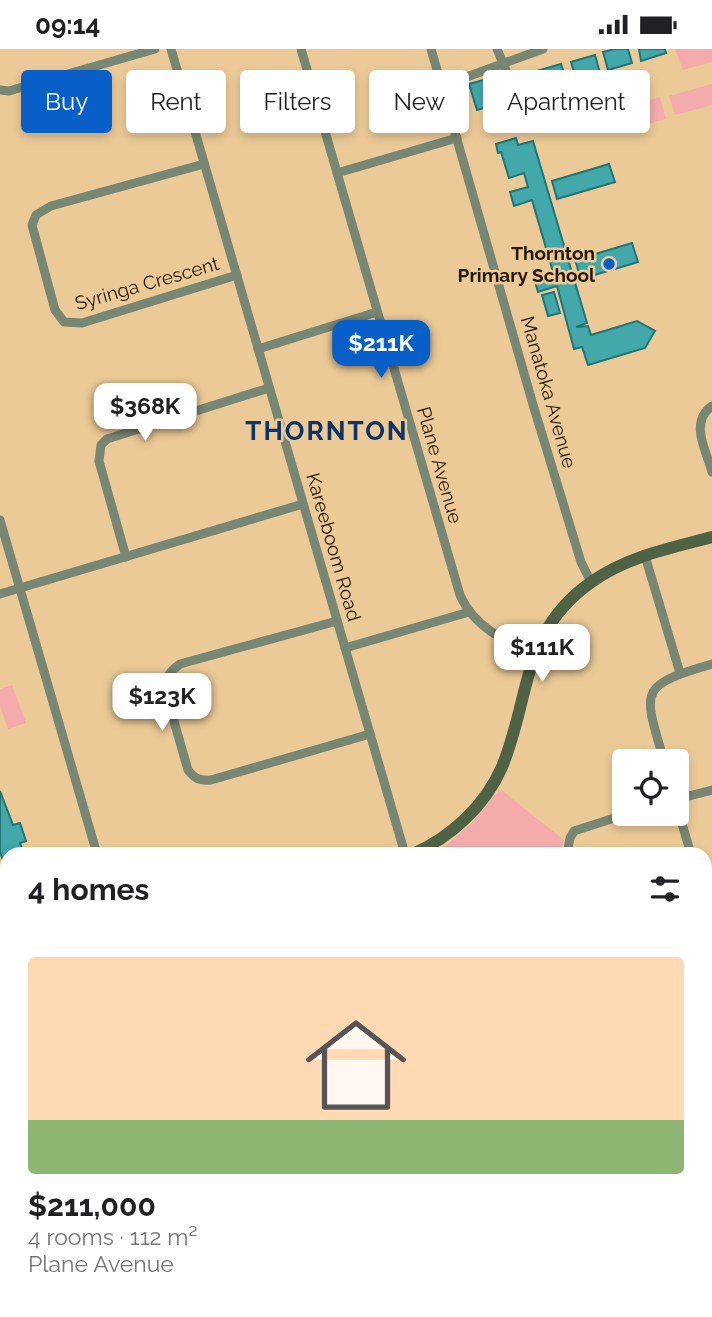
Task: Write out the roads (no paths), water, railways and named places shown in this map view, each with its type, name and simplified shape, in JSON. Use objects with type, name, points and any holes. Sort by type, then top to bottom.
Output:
[{"type":"street","points":[[0,90],[9,92],[155,49]]},
{"type":"street","name":"Kareeboom Road","points":[[171,49],[403,847]]},
{"type":"street","name":"Plane Avenue","points":[[301,49],[460,595],[469,611],[486,629],[535,653]]},
{"type":"street","name":"Manatoka Avenue","points":[[431,49],[437,70]]},
{"type":"street","points":[[497,49],[506,70]]},
{"type":"street","points":[[469,76],[543,49]]},
{"type":"street","name":"Manatoka Avenue","points":[[456,133],[534,408],[581,562],[591,582]]},
{"type":"street","points":[[337,173],[457,138]]},
{"type":"street","name":"Syringa Crescent","points":[[204,164],[51,206],[36,215],[32,225],[55,310],[64,322],[74,324],[237,275]]},
{"type":"street","points":[[258,349],[377,312]]},
{"type":"street","points":[[127,557],[99,461],[100,445],[107,439],[270,388]]},
{"type":"street","points":[[712,406],[704,412],[699,425],[712,472]]},
{"type":"street","points":[[0,594],[303,504]]},
{"type":"street","points":[[0,520],[95,847]]},
{"type":"street","points":[[434,847],[465,819],[494,783],[507,753],[535,653],[545,632],[564,606],[591,582],[620,565],[712,537]]},
{"type":"street","points":[[645,556],[680,673]]},
{"type":"street","points":[[345,648],[469,611]]},
{"type":"street","points":[[337,621],[180,664],[170,671],[165,690],[188,770],[201,781],[211,780],[370,734]]},
{"type":"street","points":[[661,749],[650,703],[652,692],[660,683],[680,673],[712,664]]},
{"type":"street","points":[[689,796],[712,790]]},
{"type":"street","points":[[568,847],[570,838],[581,827],[612,818]]},
{"type":"street","points":[[683,826],[689,847]]},
{"type":"place","name":"Thornton Primary School","points":[[609,264]]},
{"type":"district","name":"THORNTON","points":[[327,431]]}]
